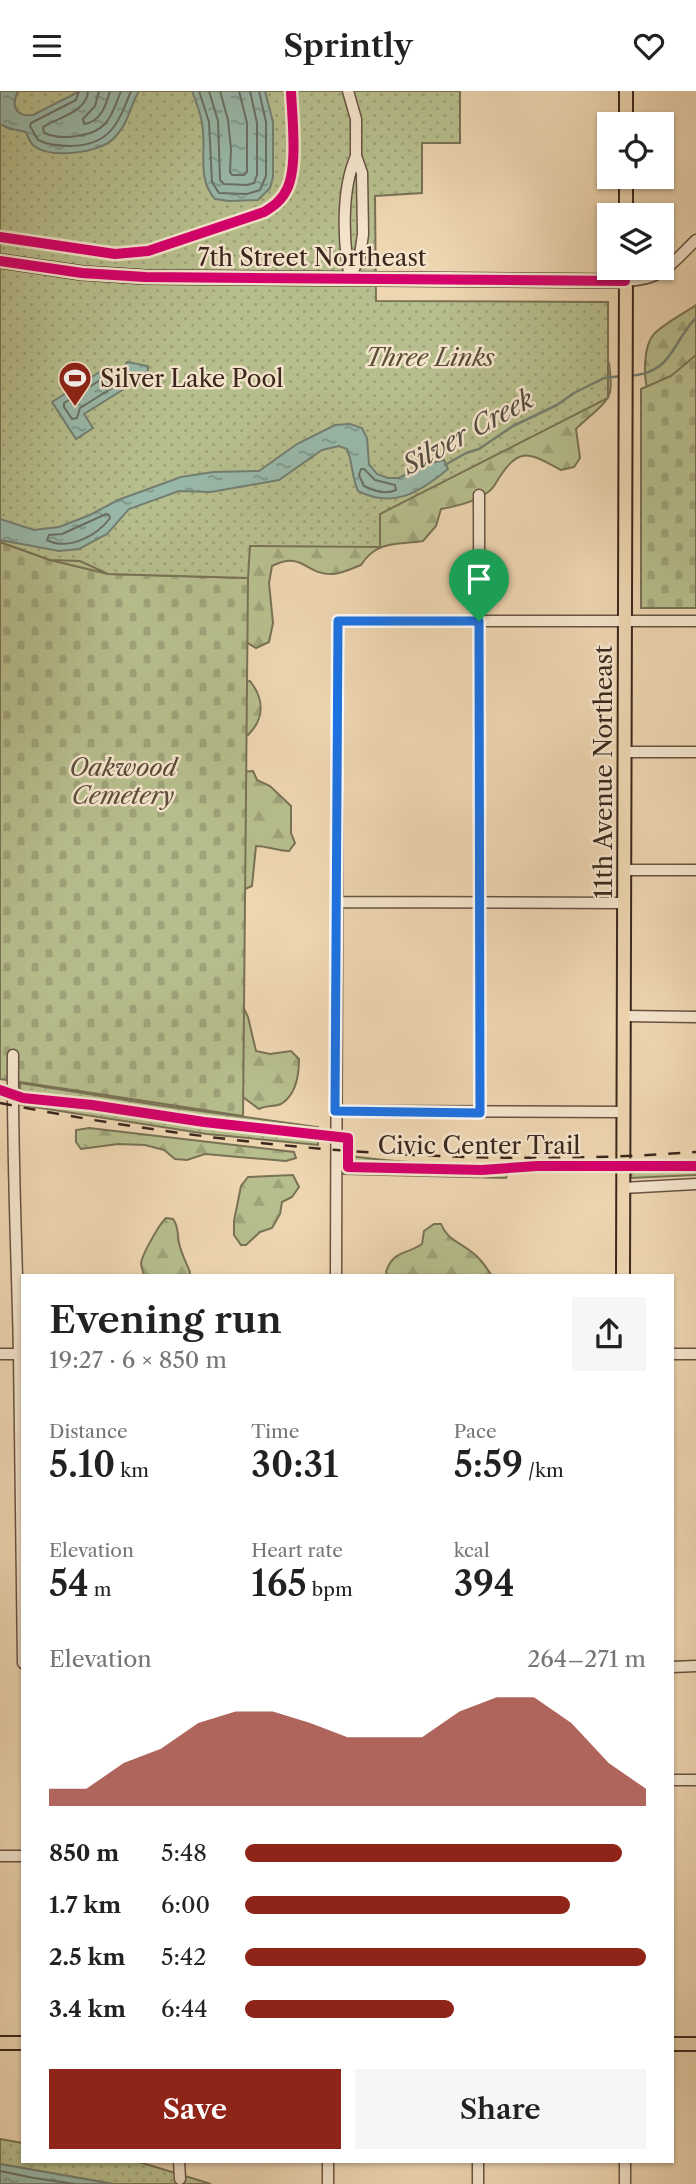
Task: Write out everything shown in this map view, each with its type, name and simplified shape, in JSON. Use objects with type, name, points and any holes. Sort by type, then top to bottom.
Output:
[{"type":"main road","points":[[626,91],[626,112]]},
{"type":"main road","name":"7th Street Northeast","points":[[0,261],[82,273],[125,276],[350,278],[597,274]]},
{"type":"main road","name":"11th Avenue Northeast","points":[[623,1274],[625,280]]},
{"type":"main road","points":[[0,2043],[21,2043]]},
{"type":"main road","points":[[674,2044],[696,2044]]},
{"type":"street","points":[[348,91],[356,120],[356,156],[362,173],[363,234],[360,255],[350,278]]},
{"type":"street","points":[[350,278],[345,256],[346,194],[350,170],[356,156]]},
{"type":"street","name":"7th Street Northeast","points":[[674,260],[696,240]]},
{"type":"street","points":[[479,495],[480,1113]]},
{"type":"street","points":[[336,1274],[338,621],[696,621]]},
{"type":"street","points":[[624,752],[696,753]]},
{"type":"street","points":[[625,870],[696,870]]},
{"type":"street","points":[[337,902],[625,903]]},
{"type":"street","points":[[625,1016],[696,1017]]},
{"type":"street","points":[[13,1055],[12,1106],[21,1354],[18,1441],[21,1574]]},
{"type":"street","points":[[335,1111],[623,1112]]},
{"type":"street","points":[[623,1188],[696,1184]]},
{"type":"street","points":[[0,1354],[21,1354]]},
{"type":"street","points":[[674,1354],[696,1354]]},
{"type":"street","points":[[674,1667],[696,1667]]},
{"type":"street","points":[[674,1780],[696,1780]]},
{"type":"street","points":[[0,1856],[21,1856]]},
{"type":"street","points":[[179,2163],[180,2179]]},
{"type":"street","points":[[328,2163],[328,2184]]},
{"type":"street","points":[[478,2163],[478,2184]]},
{"type":"street","points":[[625,2163],[625,2184]]},
{"type":"green space","name":"Three Links","points":[[0,91],[460,91],[460,143],[422,143],[422,193],[375,196],[376,301],[608,302],[608,398],[380,514],[380,547],[250,546],[248,578],[108,574],[80,561],[50,560],[0,542]]},
{"type":"green space","points":[[696,305],[696,379],[649,394],[645,363],[650,339],[663,326]]},
{"type":"green space","points":[[696,355],[696,608],[641,608],[641,389],[671,376]]},
{"type":"green space","points":[[603,359],[609,363],[610,392],[601,406],[576,429],[580,458],[574,467],[561,470],[528,456],[515,459],[492,489],[466,503],[441,509],[436,526],[423,541],[381,547],[361,565],[344,572],[324,574],[291,561],[272,566],[269,583],[273,623],[269,642],[256,648],[244,641],[0,570],[0,526]]},
{"type":"green space","name":"Oakwood Cemetery","points":[[0,542],[50,560],[108,574],[248,578],[243,1116],[0,1079]]},
{"type":"green space","points":[[250,681],[258,695],[260,715],[248,735],[234,735],[238,683]]},
{"type":"green space","points":[[253,771],[257,780],[270,786],[291,806],[291,833],[295,843],[289,851],[256,846],[252,886],[245,889],[241,772]]},
{"type":"green space","points":[[237,994],[248,1017],[256,1051],[270,1054],[291,1051],[299,1059],[293,1090],[281,1104],[259,1109],[232,1089]]},
{"type":"green space","points":[[20,1083],[318,1127],[318,1145],[207,1134],[21,1105]]},
{"type":"green space","points":[[89,1128],[294,1152],[296,1158],[286,1161],[205,1154],[187,1160],[175,1159],[164,1150],[145,1145],[118,1144],[81,1149],[76,1142],[76,1130]]},
{"type":"green space","points":[[343,1155],[442,1164],[607,1163],[607,1170],[508,1172],[506,1178],[343,1174]]},
{"type":"green space","points":[[696,1160],[696,1175],[631,1178],[632,1162]]},
{"type":"green space","points":[[293,1175],[299,1187],[292,1197],[282,1202],[280,1214],[272,1228],[260,1232],[246,1245],[241,1245],[234,1235],[234,1221],[241,1186],[248,1177]]},
{"type":"green space","points":[[166,1218],[173,1219],[190,1274],[144,1274],[142,1260]]},
{"type":"green space","points":[[434,1224],[441,1224],[449,1236],[476,1255],[491,1274],[387,1274],[389,1265],[396,1256],[422,1244],[424,1231]]},
{"type":"green space","points":[[0,2139],[21,2143],[21,2163],[143,2163],[211,2184],[113,2184],[0,2164]]},
{"type":"water","points":[[0,91],[18,91],[16,109],[22,114],[33,115],[80,91],[139,91],[126,122],[113,139],[97,148],[63,153],[42,150],[33,145],[26,132],[0,124]]},
{"type":"water","points":[[192,91],[265,91],[273,122],[273,177],[270,188],[258,200],[215,199],[209,191],[204,173],[202,123]]},
{"type":"water","points":[[127,362],[148,366],[146,377],[138,385],[124,368]]},
{"type":"water","name":"Silver Lake Pool","points":[[109,366],[124,389],[84,414],[93,428],[76,439],[52,402]]},
{"type":"water","points":[[350,424],[362,428],[367,438],[369,464],[377,474],[399,478],[423,465],[444,460],[448,469],[427,485],[406,495],[395,498],[371,496],[358,491],[347,449],[339,446],[322,450],[279,480],[211,492],[179,491],[129,509],[107,534],[79,549],[59,551],[0,540],[0,519],[34,530],[59,527],[118,500],[181,477],[213,472],[259,471],[297,444],[335,425]]},
{"type":"water","points":[[0,2164],[113,2184],[0,2184]]},
{"type":"waterway","name":"Silver Creek","points":[[628,376],[654,370],[663,363],[696,318]]},
{"type":"waterway","name":"Silver Creek","points":[[445,465],[479,449],[513,426],[557,405],[574,393],[604,378],[622,376]]},
{"type":"railway","points":[[0,1103],[173,1132],[346,1151],[521,1158],[696,1152]]},
{"type":"cycle path","points":[[0,237],[115,254],[148,251],[264,212],[280,200],[290,179],[294,141],[291,91]]},
{"type":"cycle path","points":[[0,261],[82,273],[145,277],[625,281]]},
{"type":"cycle path","name":"Civic Center Trail","points":[[0,1090],[23,1098],[348,1138],[348,1167],[482,1170],[537,1166],[696,1166]]},
{"type":"place","name":"Silver Lake Pool","points":[[75,408]]},
{"type":"route","points":[[338,621],[479,621],[480,1113],[335,1111],[338,621]]}]
